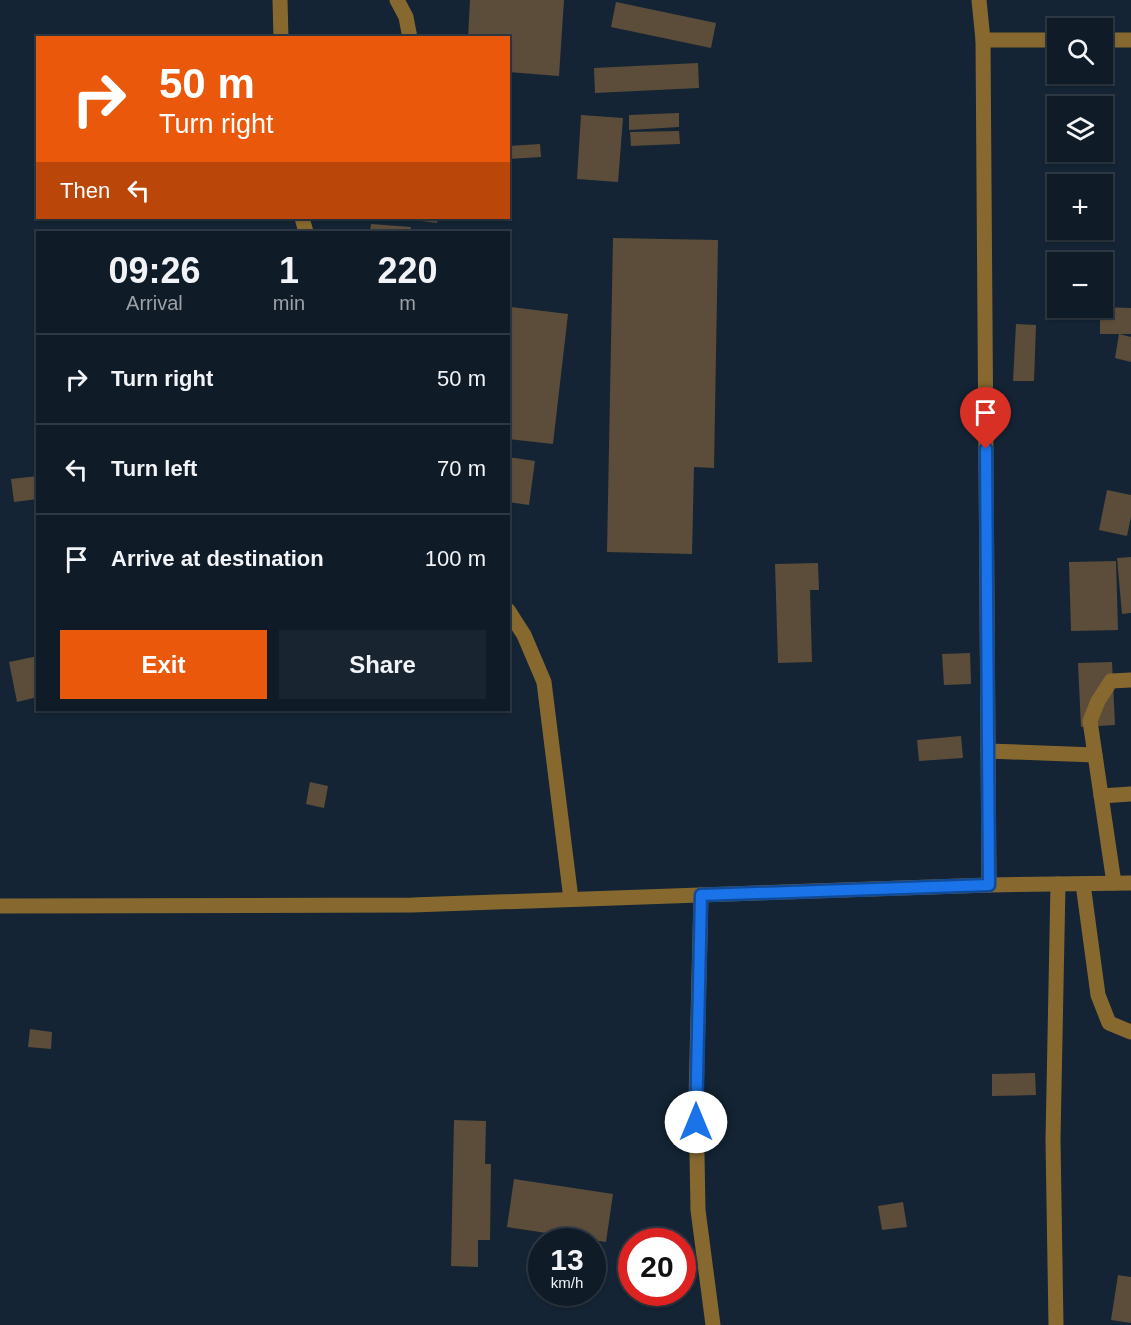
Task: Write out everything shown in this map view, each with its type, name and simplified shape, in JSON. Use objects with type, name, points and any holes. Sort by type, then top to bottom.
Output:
[{"type":"street","points":[[280,0],[281,36]]},
{"type":"street","points":[[397,0],[406,17],[410,36]]},
{"type":"street","points":[[979,0],[983,40],[989,885]]},
{"type":"street","points":[[983,40],[1047,40]]},
{"type":"street","points":[[1113,40],[1131,40]]},
{"type":"street","points":[[510,613],[524,635],[544,682],[571,899]]},
{"type":"street","points":[[1114,884],[1090,721],[1098,701],[1111,681],[1131,680]]},
{"type":"street","points":[[988,751],[1095,755]]},
{"type":"street","points":[[1101,796],[1131,794]]},
{"type":"street","points":[[0,906],[412,905],[989,885],[1131,883]]},
{"type":"street","points":[[1056,1325],[1053,1140],[1059,884]]},
{"type":"street","points":[[1083,884],[1098,995],[1110,1023],[1131,1032]]},
{"type":"street","points":[[701,895],[696,1100],[698,1210],[713,1325]]},
{"type":"building","points":[[470,0],[564,0],[559,76],[510,72],[510,36],[468,36]]},
{"type":"building","points":[[616,2],[716,23],[711,48],[611,27]]},
{"type":"building","points":[[319,34],[349,35],[349,36],[319,36]]},
{"type":"building","points":[[698,63],[699,88],[595,93],[594,68]]},
{"type":"building","points":[[679,113],[679,127],[629,130],[629,115]]},
{"type":"building","points":[[581,115],[623,118],[618,182],[577,179]]},
{"type":"building","points":[[679,131],[680,144],[631,146],[630,132]]},
{"type":"building","points":[[540,144],[541,157],[510,159],[510,146]]},
{"type":"building","points":[[405,219],[438,219],[437,223]]},
{"type":"building","points":[[371,224],[411,227],[410,231],[370,231]]},
{"type":"building","points":[[613,238],[718,240],[714,468],[694,467],[692,554],[607,552]]},
{"type":"building","points":[[511,307],[568,314],[553,444],[510,439]]},
{"type":"building","points":[[1113,307],[1131,308],[1131,334],[1100,334],[1100,318],[1113,318]]},
{"type":"building","points":[[1016,324],[1036,325],[1034,381],[1013,381]]},
{"type":"building","points":[[1119,334],[1131,337],[1131,362],[1115,358]]},
{"type":"building","points":[[510,457],[535,461],[529,505],[510,502]]},
{"type":"building","points":[[36,476],[36,499],[14,502],[11,479]]},
{"type":"building","points":[[1107,490],[1131,495],[1131,517],[1127,536],[1099,530]]},
{"type":"building","points":[[1131,557],[1131,613],[1122,614],[1117,558]]},
{"type":"building","points":[[1116,561],[1118,630],[1071,631],[1069,562]]},
{"type":"building","points":[[818,563],[819,590],[810,590],[812,662],[778,663],[775,564]]},
{"type":"building","points":[[970,653],[971,684],[944,685],[942,654]]},
{"type":"building","points":[[36,656],[36,697],[17,702],[9,662]]},
{"type":"building","points":[[1112,662],[1115,725],[1081,727],[1078,663]]},
{"type":"building","points":[[961,736],[963,758],[919,761],[917,740]]},
{"type":"building","points":[[310,782],[328,786],[324,808],[306,804]]},
{"type":"building","points":[[30,1029],[52,1032],[51,1049],[28,1047]]},
{"type":"building","points":[[1035,1073],[1036,1095],[992,1096],[992,1074]]},
{"type":"building","points":[[454,1120],[486,1121],[485,1164],[491,1164],[490,1240],[478,1240],[478,1267],[451,1266]]},
{"type":"building","points":[[514,1179],[613,1194],[606,1242],[606,1228],[528,1228],[528,1230],[507,1227]]},
{"type":"building","points":[[903,1202],[907,1227],[882,1230],[878,1206]]},
{"type":"building","points":[[1118,1275],[1131,1277],[1131,1323],[1111,1320]]},
{"type":"route","points":[[696,1122],[701,895],[989,885],[986,449]]}]
